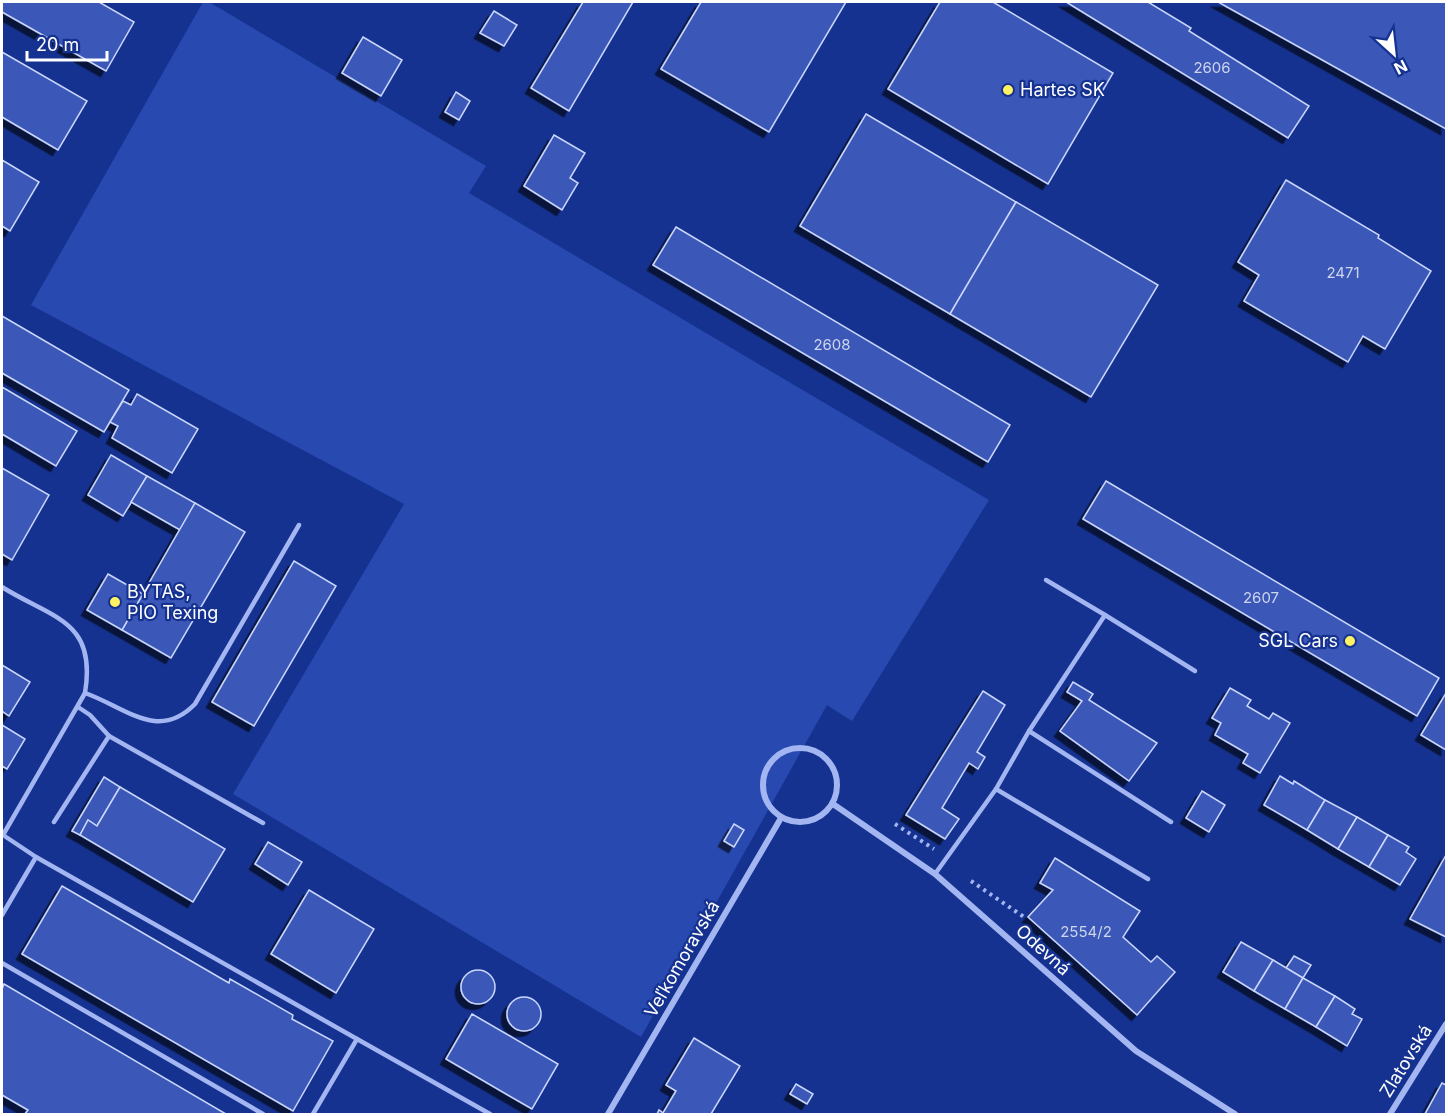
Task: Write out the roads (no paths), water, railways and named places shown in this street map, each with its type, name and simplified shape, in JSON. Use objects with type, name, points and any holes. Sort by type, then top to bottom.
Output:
[{"type":"street","points":[[796,748],[819,753],[832,765],[838,782],[833,804],[815,820],[792,822],[781,818],[765,801],[763,777],[775,758],[796,748]]},
{"type":"street","name":"Odevná","points":[[833,804],[935,874],[1136,1051],[1236,1114]]},
{"type":"street","name":"Veľkomoravská","points":[[608,1114],[781,818]]},
{"type":"street","name":"Zlatovská","points":[[1390,1114],[1446,1024]]},
{"type":"lane","points":[[85,693],[150,722],[162,723],[176,720],[187,713],[195,704],[299,525]]},
{"type":"lane","points":[[1046,580],[1195,671]]},
{"type":"lane","points":[[2,588],[73,629],[87,652],[89,669],[85,693],[2,835],[36,857],[490,1114]]},
{"type":"lane","points":[[935,874],[996,789],[1029,731],[1105,615]]},
{"type":"lane","points":[[78,706],[90,715],[109,736],[263,823]]},
{"type":"lane","points":[[1029,731],[1171,822]]},
{"type":"lane","points":[[54,822],[109,736]]},
{"type":"lane","points":[[996,789],[1148,879]]},
{"type":"lane","points":[[2,915],[36,857]]},
{"type":"lane","points":[[2,963],[263,1114]]},
{"type":"lane","points":[[314,1114],[357,1039]]},
{"type":"place","name":"Hartes SK","points":[[1008,90]]},
{"type":"place","name":"BYTAS, PIO Texing","points":[[115,602]]},
{"type":"place","name":"SGL Cars","points":[[1350,641]]}]
